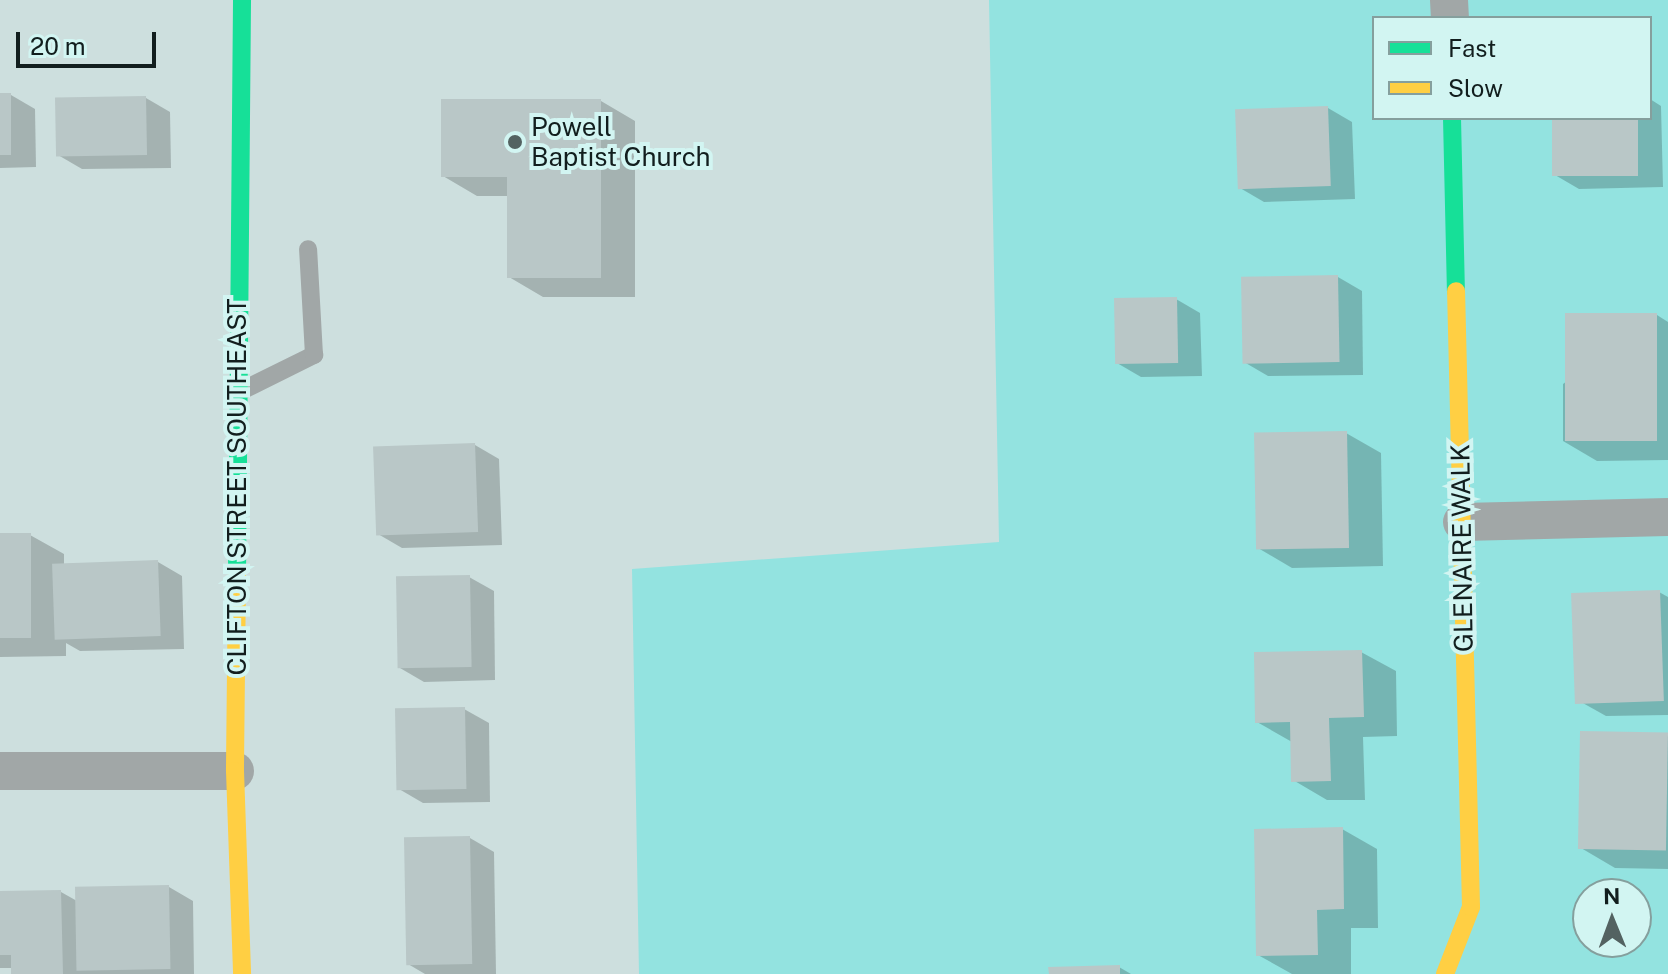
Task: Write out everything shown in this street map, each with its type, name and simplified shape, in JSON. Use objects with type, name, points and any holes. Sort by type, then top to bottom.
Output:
[{"type":"street","name":"CLIFTON STREET SOUTHEAST","points":[[242,0],[235,771],[242,974]]},
{"type":"street","name":"GLENAIRE WALK","points":[[1445,974],[1471,907],[1452,120]]},
{"type":"street","points":[[1462,522],[1668,517]]},
{"type":"street","points":[[0,771],[235,771]]},
{"type":"lane","points":[[238,392],[314,355],[308,249]]},
{"type":"shaded area","points":[[989,0],[1668,0],[1668,974],[639,974],[632,569],[999,542]]},
{"type":"building","points":[[0,93],[11,93],[11,155],[0,155]]},
{"type":"building","points":[[146,96],[147,155],[56,157],[55,98]]},
{"type":"building","points":[[441,99],[601,99],[601,278],[507,278],[507,177],[441,177]]},
{"type":"building","points":[[1328,106],[1331,186],[1238,189],[1235,109]]},
{"type":"building","points":[[1552,120],[1638,120],[1638,176],[1552,176]]},
{"type":"building","points":[[1338,275],[1340,362],[1243,364],[1241,277]]},
{"type":"building","points":[[1177,297],[1178,363],[1115,364],[1114,298]]},
{"type":"building","points":[[1565,313],[1657,313],[1657,441],[1565,441]]},
{"type":"building","points":[[1347,431],[1349,548],[1256,550],[1254,433]]},
{"type":"building","points":[[475,443],[478,532],[376,536],[373,447]]},
{"type":"building","points":[[0,533],[31,533],[31,638],[0,638]]},
{"type":"building","points":[[158,560],[161,636],[55,640],[52,564]]},
{"type":"building","points":[[470,575],[472,667],[398,668],[396,576]]},
{"type":"building","points":[[1660,590],[1664,701],[1575,704],[1571,593]]},
{"type":"building","points":[[1362,650],[1364,717],[1329,718],[1331,781],[1291,782],[1290,722],[1255,723],[1254,652]]},
{"type":"building","points":[[465,707],[466,789],[396,790],[395,708]]},
{"type":"building","points":[[1580,731],[1668,733],[1666,851],[1578,849]]},
{"type":"building","points":[[1343,827],[1344,909],[1317,910],[1318,955],[1256,956],[1254,829]]},
{"type":"building","points":[[470,836],[472,964],[406,965],[404,837]]},
{"type":"building","points":[[169,885],[170,969],[76,971],[75,887]]},
{"type":"building","points":[[61,890],[63,974],[11,974],[11,955],[0,955],[0,891]]},
{"type":"building","points":[[1120,965],[1120,974],[1049,974],[1048,967]]},
{"type":"traffic: fast","points":[[237,575],[242,0]]},
{"type":"traffic: fast","points":[[1452,120],[1456,291]]},
{"type":"traffic: slow","points":[[1445,974],[1471,907],[1456,291]]},
{"type":"traffic: slow","points":[[237,575],[235,771],[242,974]]},
{"type":"place","name":"Powell Baptist Church","points":[[515,142]]}]
